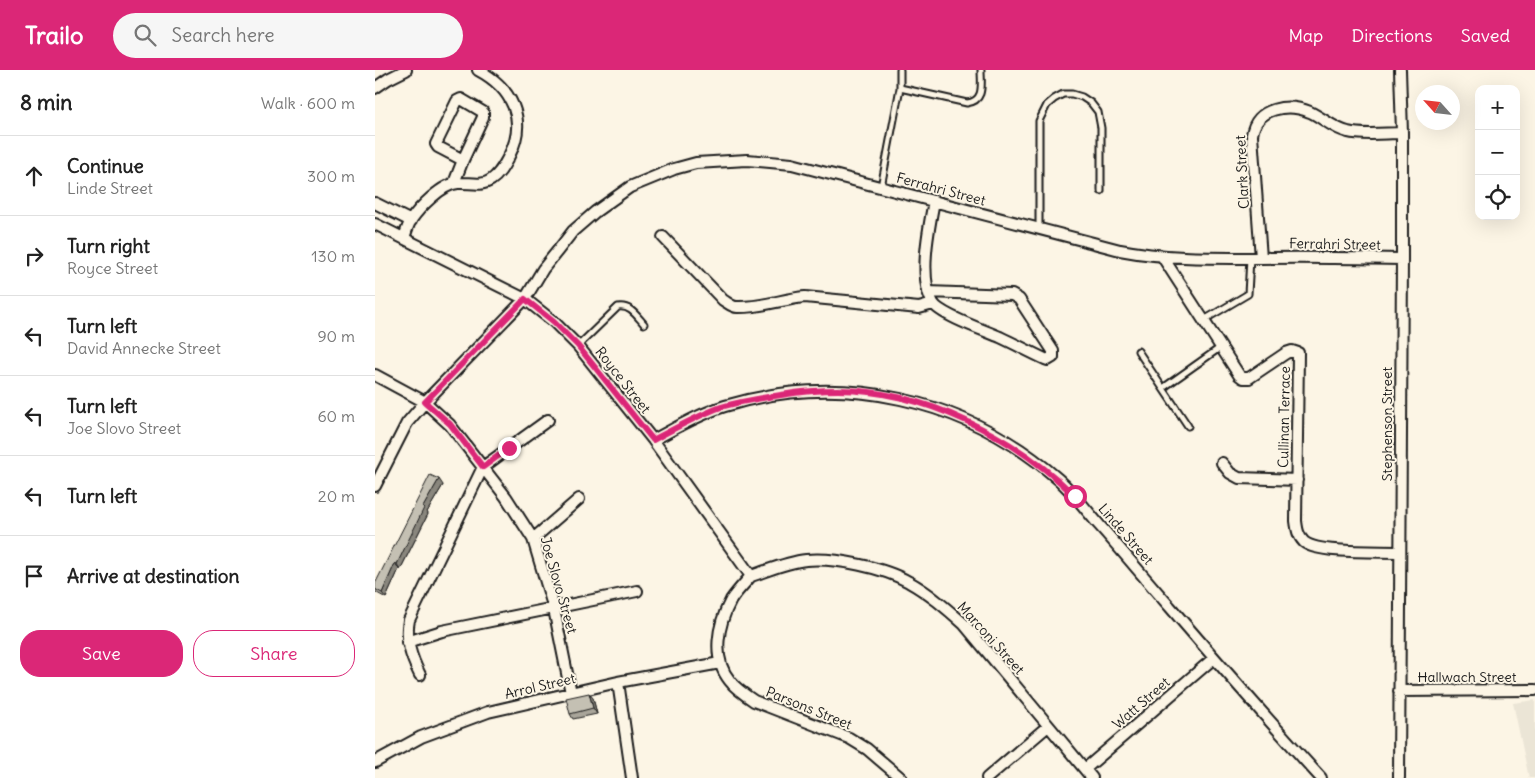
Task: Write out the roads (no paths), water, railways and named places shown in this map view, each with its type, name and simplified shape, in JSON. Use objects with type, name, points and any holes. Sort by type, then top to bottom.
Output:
[{"type":"street","points":[[375,88],[405,70]]},
{"type":"street","points":[[404,238],[411,221],[432,197],[454,183],[483,184],[491,180],[503,167],[515,141],[516,121],[511,98],[497,82],[478,70]]},
{"type":"street","name":"Stephenson Street","points":[[1399,778],[1402,259],[1400,70]]},
{"type":"street","points":[[454,183],[483,117],[483,112],[461,99],[457,101],[436,144],[438,147],[463,160]]},
{"type":"street","name":"Clark Street","points":[[1261,258],[1252,135],[1253,128],[1264,114],[1279,108],[1300,108],[1349,133],[1402,133]]},
{"type":"street","name":"Ferrahri Street","points":[[375,486],[407,423],[525,299],[543,269],[573,231],[595,212],[630,187],[674,169],[697,163],[766,161],[792,164],[1120,250],[1162,256],[1189,258],[1402,259]]},
{"type":"street","points":[[928,292],[1012,295],[1019,299],[1053,352],[1053,357],[1048,360],[1045,359],[949,315],[933,304],[928,292],[926,279],[927,238],[933,201]]},
{"type":"street","points":[[375,203],[411,221]]},
{"type":"street","name":"Royce Street","points":[[375,224],[525,299],[554,322],[578,346],[653,440],[751,576]]},
{"type":"street","points":[[663,237],[723,300],[733,306],[755,306],[805,297],[919,308],[933,304]]},
{"type":"street","points":[[1162,256],[1221,347]]},
{"type":"street","name":"Cullinan Terrace","points":[[1221,347],[1239,375],[1243,378],[1249,378],[1286,353],[1292,351],[1298,354],[1297,530],[1305,543],[1323,549],[1400,552]]},
{"type":"street","name":"Joe Slovo Street","points":[[375,375],[425,402],[450,424],[506,497],[533,538],[554,609],[571,693]]},
{"type":"street","name":"Linde Street","points":[[653,440],[691,420],[723,407],[750,399],[791,393],[837,390],[859,391],[917,402],[951,414],[1015,447],[1058,479],[1075,496],[1214,658],[1321,778]]},
{"type":"street","points":[[420,676],[413,662],[407,642],[407,631],[414,607],[483,467],[548,420]]},
{"type":"street","name":"Cullinan Terrace","points":[[1221,463],[1230,473],[1239,478],[1297,480]]},
{"type":"street","points":[[533,538],[579,499]]},
{"type":"street","name":"Marconi Street","points":[[751,576],[784,564],[814,560],[861,565],[909,581],[941,604],[964,624],[1093,778]]},
{"type":"street","name":"Parsons Street","points":[[751,576],[732,598],[724,614],[720,630],[718,645],[720,663],[729,680],[753,701],[849,738],[867,749],[901,778]]},
{"type":"street","points":[[407,642],[442,631],[637,591]]},
{"type":"street","name":"Watt Street","points":[[1085,769],[1214,658]]},
{"type":"street","name":"Arrol Street","points":[[375,762],[414,740],[488,712],[618,682],[720,663]]},
{"type":"street","points":[[618,682],[632,778]]},
{"type":"street","name":"Hallwach Street","points":[[1399,691],[1535,690]]},
{"type":"street","points":[[987,778],[1049,726]]},
{"type":"lane","points":[[881,188],[900,88],[900,70]]},
{"type":"lane","points":[[900,88],[967,103],[973,102],[981,91],[981,70]]},
{"type":"lane","points":[[1039,228],[1039,121],[1047,105],[1054,98],[1063,94],[1082,97],[1091,103],[1098,112],[1101,128],[1101,191]]},
{"type":"lane","points":[[1204,320],[1248,294],[1249,258]]},
{"type":"lane","points":[[578,346],[618,307],[625,306],[631,309],[644,324]]},
{"type":"lane","points":[[1163,388],[1221,347]]},
{"type":"lane","points":[[1138,351],[1188,426]]}]
